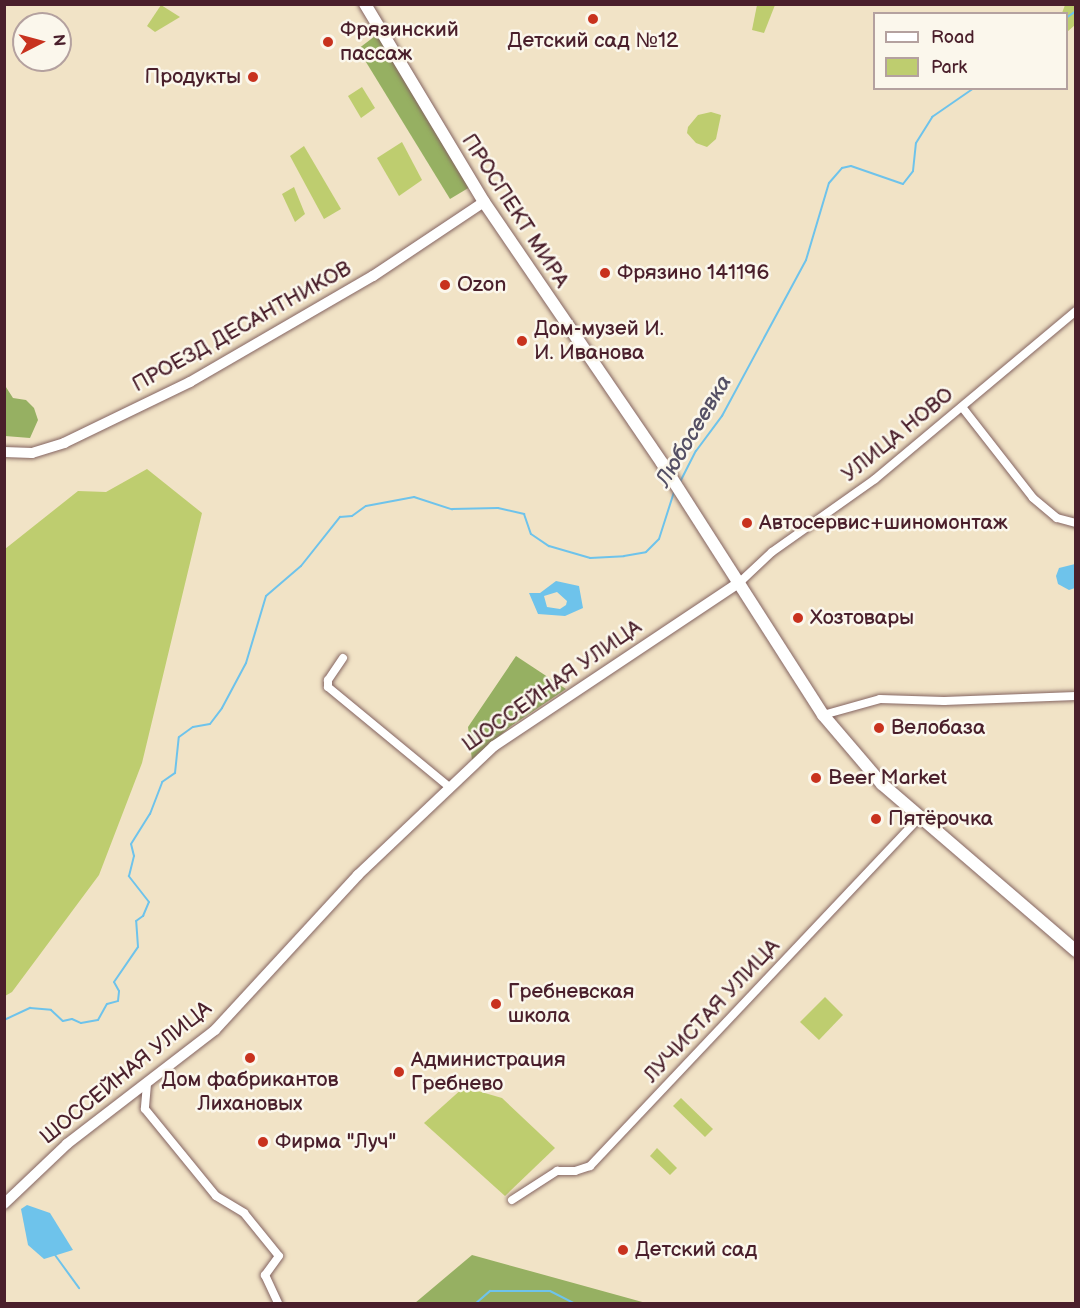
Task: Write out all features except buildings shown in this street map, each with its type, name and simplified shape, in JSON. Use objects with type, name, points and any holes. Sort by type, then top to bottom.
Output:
[{"type":"main road","name":"ПРОСПЕКТ МИРА","points":[[365,4],[484,202],[740,582]]},
{"type":"main road","points":[[740,582],[823,715],[867,769],[1076,951]]},
{"type":"street","name":"ПРОЕЗД ДЕСАНТНИКОВ","points":[[4,452],[32,453],[57,446],[190,382],[373,276],[484,202]]},
{"type":"street","name":"УЛИЦА НОВО","points":[[740,582],[772,552],[875,479],[1076,311]]},
{"type":"street","points":[[962,407],[1034,498],[1057,518],[1076,523]]},
{"type":"street","name":"ШОССЕЙНАЯ УЛИЦА","points":[[5,1202],[67,1144],[215,1030],[322,913],[448,786],[522,726],[740,582]]},
{"type":"street","points":[[343,658],[328,680],[328,687],[448,786]]},
{"type":"street","points":[[823,715],[880,699],[944,701],[1076,696]]},
{"type":"street","name":"ЛУЧИСТАЯ УЛИЦА","points":[[512,1200],[557,1171],[580,1170],[590,1166],[920,817]]},
{"type":"street","points":[[147,1084],[145,1109],[216,1196],[244,1213],[279,1256],[265,1275],[278,1303]]},
{"type":"green space","points":[[161,5],[180,17],[155,32],[147,26]]},
{"type":"green space","points":[[757,5],[775,5],[764,33],[752,30]]},
{"type":"green space","points":[[1065,5],[1076,5],[1075,25],[1068,31],[1068,12],[1062,12]]},
{"type":"green space","points":[[379,33],[470,187],[450,199],[358,49]]},
{"type":"green space","points":[[362,87],[375,108],[361,118],[348,96]]},
{"type":"green space","points":[[711,112],[721,115],[716,139],[707,147],[696,143],[687,133],[688,127],[698,115]]},
{"type":"green space","points":[[402,142],[422,180],[399,196],[377,158]]},
{"type":"green space","points":[[304,146],[341,209],[324,219],[290,156]]},
{"type":"green space","points":[[294,187],[305,214],[295,222],[282,194]]},
{"type":"green space","points":[[4,384],[13,398],[26,400],[34,408],[38,420],[30,438],[5,436]]},
{"type":"green space","points":[[147,469],[202,513],[142,763],[99,875],[12,992],[5,996],[5,549],[78,491],[106,492]]},
{"type":"green space","points":[[516,656],[566,689],[511,726],[472,760],[468,727]]},
{"type":"green space","points":[[825,997],[843,1015],[819,1040],[800,1022]]},
{"type":"green space","points":[[464,1087],[502,1098],[555,1148],[505,1196],[424,1123]]},
{"type":"green space","points":[[681,1098],[713,1129],[705,1137],[673,1106]]},
{"type":"green space","points":[[657,1148],[677,1168],[670,1175],[650,1156]]},
{"type":"green space","points":[[472,1255],[646,1303],[415,1303]]},
{"type":"water","points":[[1075,564],[1075,588],[1069,590],[1058,584],[1056,576],[1059,568]]},
{"type":"water","points":[[556,581],[579,586],[583,608],[565,616],[538,614],[529,593],[540,593]],"holes":[[[557,592],[567,601],[566,605],[560,609],[547,607],[544,596]]]},
{"type":"water","points":[[27,1205],[50,1213],[73,1250],[44,1259],[28,1245],[21,1209]]},
{"type":"waterway","name":"Любосеевка","points":[[1068,17],[1076,11]]},
{"type":"waterway","name":"Любосеевка","points":[[680,482],[696,451],[722,416],[806,260],[829,183],[842,168],[851,166],[903,184],[913,171],[916,143],[932,117],[971,90]]},
{"type":"waterway","name":"Любосеевка","points":[[4,1020],[30,1008],[51,1010],[63,1021],[72,1019],[81,1023],[98,1020],[107,1004],[118,1001],[119,991],[114,982],[138,947],[136,921],[143,916],[149,902],[129,876],[134,856],[131,844],[150,814],[162,782],[175,773],[179,737],[193,727],[210,724],[222,708],[246,663],[266,596],[301,566],[340,517],[352,516],[366,506],[414,497],[452,509],[498,508],[524,514],[531,534],[549,546],[590,558],[624,556],[646,552],[659,539],[674,492]]},
{"type":"waterway","points":[[55,1255],[79,1288]]},
{"type":"waterway","points":[[475,1304],[490,1291],[550,1291],[576,1304]]},
{"type":"place","name":"Детский сад №12","points":[[593,19]]},
{"type":"place","name":"Фрязинский пассаж","points":[[328,42]]},
{"type":"place","name":"Продукты","points":[[253,77]]},
{"type":"place","name":"Фрязино 141196","points":[[605,273]]},
{"type":"place","name":"Ozon","points":[[445,285]]},
{"type":"place","name":"Дом-музей И. И. Иванова","points":[[522,341]]},
{"type":"place","name":"Автосервис+шиномонтаж","points":[[747,523]]},
{"type":"place","name":"Хозтовары","points":[[798,618]]},
{"type":"place","name":"Велобаза","points":[[879,728]]},
{"type":"place","name":"Beer Market","points":[[816,778]]},
{"type":"place","name":"Пятёрочка","points":[[876,819]]},
{"type":"place","name":"Гребневская школа","points":[[496,1004]]},
{"type":"place","name":"Дом фабрикантов Лихановых","points":[[250,1058]]},
{"type":"place","name":"Администрация Гребнево","points":[[399,1072]]},
{"type":"place","name":"Фирма \"Луч\"","points":[[263,1142]]},
{"type":"place","name":"Детский сад","points":[[623,1250]]}]
